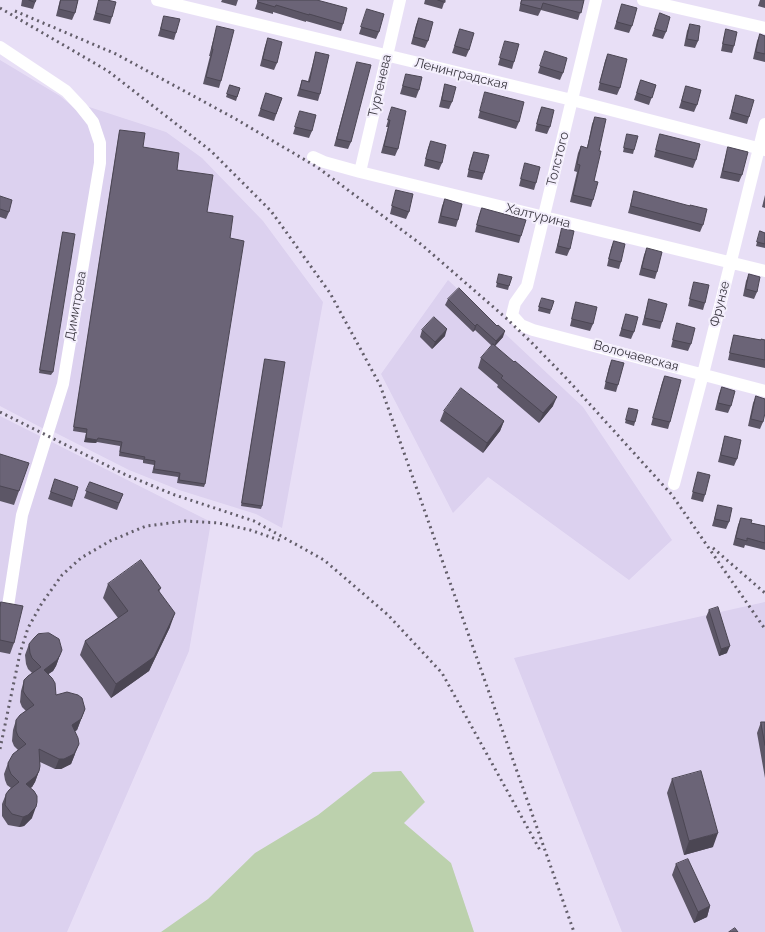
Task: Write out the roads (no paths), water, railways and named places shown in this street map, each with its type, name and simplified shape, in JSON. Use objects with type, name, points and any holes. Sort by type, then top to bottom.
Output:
[{"type":"street","name":"Ленинградская","points":[[157,0],[201,5],[387,56],[572,100],[762,149]]},
{"type":"street","name":"Тургенева","points":[[360,172],[400,0]]},
{"type":"street","name":"Толстого","points":[[512,315],[515,303],[527,286],[596,0]]},
{"type":"street","points":[[643,0],[765,28]]},
{"type":"street","name":"Димитрова","points":[[0,47],[66,91],[81,106],[92,122],[100,143],[100,163],[62,384],[22,515],[8,606]]},
{"type":"street","name":"Фрунзе","points":[[674,484],[730,263],[762,149],[765,124]]},
{"type":"street","name":"Халтурина","points":[[313,157],[324,162],[360,172],[765,271]]},
{"type":"street","name":"Волочаевская","points":[[512,315],[521,325],[528,328],[765,391]]},
{"type":"railway","points":[[0,8],[108,71],[211,151],[271,211],[330,293],[380,385],[574,932]]},
{"type":"railway","points":[[15,11],[116,54],[234,118],[317,167],[422,245],[506,318],[531,342],[567,379],[672,495],[765,629]]},
{"type":"railway","points":[[0,412],[126,475],[175,495],[254,521],[324,560],[388,615],[442,673],[541,852]]},
{"type":"railway","points":[[0,749],[20,653],[28,628],[42,603],[62,575],[81,558],[110,541],[146,526],[185,521],[219,523],[250,530],[282,541]]},
{"type":"railway","points":[[713,548],[765,593]]}]
